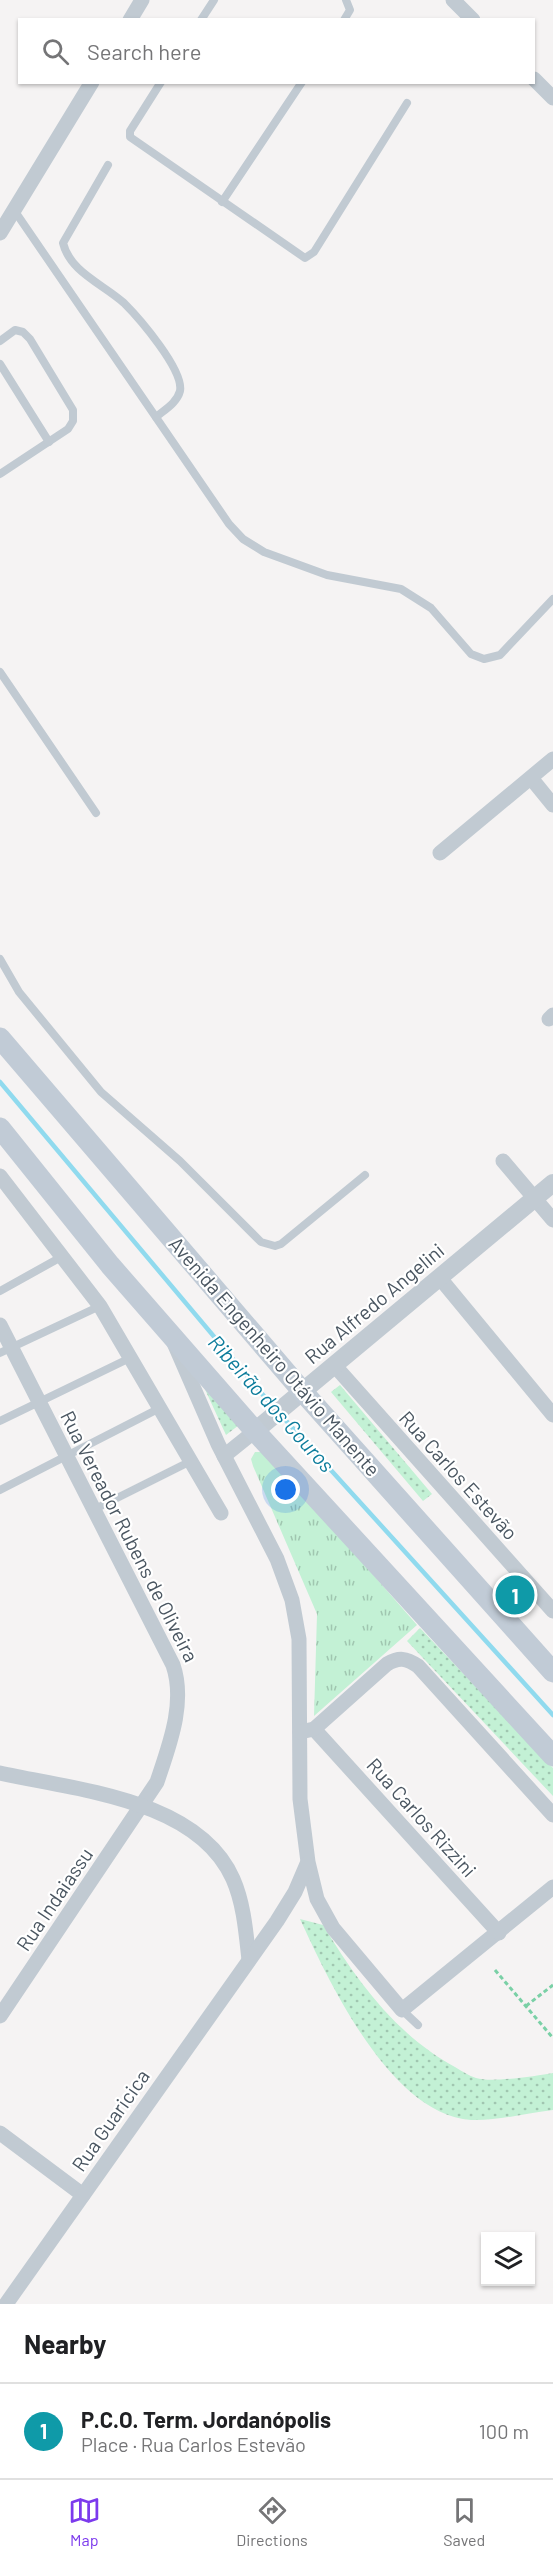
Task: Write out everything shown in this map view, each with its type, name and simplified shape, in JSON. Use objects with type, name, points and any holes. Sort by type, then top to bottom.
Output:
[{"type":"main road","name":"Avenida Engenheiro Otávio Manente","points":[[0,1038],[297,1397],[553,1672]]},
{"type":"main road","points":[[0,1128],[171,1335],[260,1427],[553,1756]]},
{"type":"street","points":[[131,18],[142,0]]},
{"type":"street","points":[[453,0],[471,18]]},
{"type":"street","points":[[535,80],[553,98]]},
{"type":"street","points":[[0,233],[91,84]]},
{"type":"street","points":[[440,853],[553,759]]},
{"type":"street","points":[[531,778],[553,805]]},
{"type":"street","points":[[503,1161],[553,1220]]},
{"type":"street","points":[[0,1176],[100,1306],[221,1513]]},
{"type":"street","name":"Rua Alfredo Angelini","points":[[224,1456],[553,1184]]},
{"type":"street","points":[[439,1277],[553,1415]]},
{"type":"street","name":"Rua Vereador Rubens de Oliveira","points":[[0,1325],[6,1351],[39,1402],[174,1665],[179,1681],[178,1701],[168,1749],[157,1782],[144,1805]]},
{"type":"street","points":[[171,1335],[184,1372],[277,1560],[292,1600],[299,1639],[307,1730],[300,1799],[308,1862],[322,1910],[353,1955],[402,2010],[553,1887]]},
{"type":"street","name":"Rua Carlos Estevão","points":[[334,1366],[553,1611]]},
{"type":"street","points":[[307,1730],[387,1664],[400,1658],[406,1659],[418,1666],[553,1815]]},
{"type":"street","name":"Rua Carlos Rizzini","points":[[307,1730],[499,1933]]},
{"type":"street","points":[[0,1773],[144,1805],[176,1820],[199,1836],[230,1872],[241,1904],[249,1960]]},
{"type":"street","name":"Rua Indaiassu","points":[[0,2016],[144,1805]]},
{"type":"street","name":"Rua Guaricica","points":[[6,2304],[285,1909],[308,1862]]},
{"type":"street","points":[[285,1909],[301,1904],[322,1910]]},
{"type":"street","points":[[0,2133],[83,2195]]},
{"type":"lane","points":[[202,18],[214,0]]},
{"type":"lane","points":[[345,18],[350,10],[346,0]]},
{"type":"lane","points":[[160,84],[130,130],[130,137],[305,258],[310,257],[407,103]]},
{"type":"lane","points":[[222,202],[301,84]]},
{"type":"lane","points":[[108,165],[63,243],[74,264],[124,304],[172,363],[180,380],[180,391],[177,399],[156,417]]},
{"type":"lane","points":[[14,210],[229,524],[243,539],[264,552],[327,575],[401,589],[431,608],[471,654],[484,659],[500,655],[553,599]]},
{"type":"lane","points":[[0,341],[15,330],[23,332],[30,339],[73,410],[73,421],[68,429],[0,474]]},
{"type":"lane","points":[[0,364],[49,442]]},
{"type":"lane","points":[[0,672],[96,813]]},
{"type":"lane","points":[[0,959],[19,992],[101,1092],[180,1161],[261,1242],[268,1245],[281,1244],[365,1175]]},
{"type":"lane","points":[[0,1291],[63,1256]]},
{"type":"lane","points":[[6,1351],[100,1306]]},
{"type":"lane","points":[[0,1421],[130,1358]]},
{"type":"lane","points":[[0,1490],[160,1408]]},
{"type":"lane","points":[[95,1509],[191,1461]]},
{"type":"lane","points":[[402,2010],[418,2025]]},
{"type":"path","points":[[495,1970],[553,2038]]},
{"type":"path","points":[[526,2006],[553,1985]]},
{"type":"green space","points":[[203,1385],[239,1425],[226,1435]]},
{"type":"green space","points":[[340,1385],[432,1494],[423,1501],[331,1392]]},
{"type":"green space","points":[[255,1452],[266,1452],[417,1625],[314,1716],[317,1614],[253,1466],[251,1459]]},
{"type":"green space","points":[[420,1628],[553,1768],[553,1796],[407,1641]]},
{"type":"green space","points":[[300,1919],[323,1925],[364,1986],[396,2023],[434,2054],[455,2067],[476,2078],[492,2080],[553,2073],[553,2110],[471,2120],[442,2113],[415,2095],[389,2071],[366,2041],[328,1976]]},
{"type":"waterway","name":"Ribeirão dos Couros","points":[[0,1082],[274,1408]]},
{"type":"waterway","name":"Ribeirão dos Couros","points":[[280,1414],[553,1715]]},
{"type":"place","name":"P.C.O. Term. Jordanópolis","points":[[515,1595]]}]
